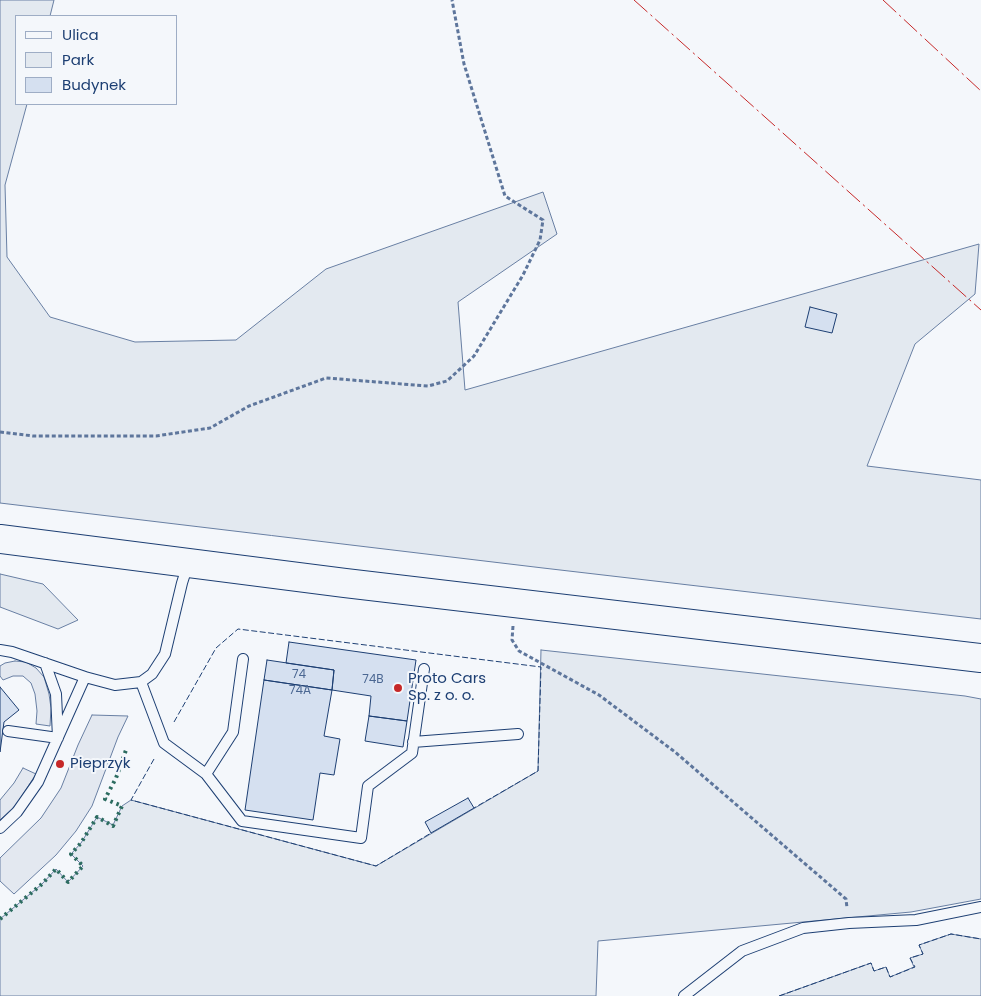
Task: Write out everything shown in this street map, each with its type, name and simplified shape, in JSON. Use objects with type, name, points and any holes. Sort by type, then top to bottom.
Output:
[{"type":"main road","points":[[0,538],[345,583],[981,658]]},
{"type":"lane","points":[[0,650],[12,652],[85,677],[115,685],[140,682],[152,674],[165,654],[188,563]]},
{"type":"lane","points":[[206,774],[233,732],[243,659]]},
{"type":"lane","points":[[45,663],[56,694],[58,738]]},
{"type":"lane","points":[[140,682],[164,743],[206,774],[242,821],[360,838],[368,786],[412,754],[424,669]]},
{"type":"lane","points":[[0,828],[17,812],[38,782],[85,677]]},
{"type":"lane","points":[[8,731],[58,738]]},
{"type":"lane","points":[[413,742],[518,734]]},
{"type":"lane","points":[[684,996],[742,952],[803,928],[849,923],[916,920],[981,907]]},
{"type":"path","points":[[0,432],[33,436],[156,436],[210,428],[249,406],[326,378],[428,386],[447,381],[474,356],[523,275],[540,240],[543,220],[504,196],[464,64],[452,0]]},
{"type":"path","points":[[513,602],[512,640],[519,651],[600,695],[675,752],[846,899],[849,923]]},
{"type":"green space","points":[[0,0],[54,0],[50,15],[15,15],[15,105],[27,105],[5,185],[7,257],[50,317],[135,342],[236,340],[326,269],[543,192],[557,234],[458,302],[465,390],[979,244],[975,294],[915,344],[867,466],[981,480],[981,619],[0,503]]},
{"type":"green space","points":[[0,574],[43,584],[78,620],[58,629],[0,607]]},
{"type":"green space","points":[[541,650],[981,699],[981,899],[911,912],[598,941],[596,996],[0,996],[0,919],[42,884],[56,869],[68,882],[83,866],[71,854],[81,843],[97,817],[113,825],[122,806],[131,800],[376,866],[538,771]]},
{"type":"green space","points":[[951,934],[981,939],[981,996],[779,996],[871,963],[874,971],[886,967],[890,977],[914,967],[910,958],[923,954],[919,945]]},
{"type":"shaded area","points":[[15,661],[26,662],[36,668],[44,677],[51,708],[50,726],[36,724],[35,694],[31,683],[23,676],[13,676],[3,680],[0,676],[0,666]]},
{"type":"shaded area","points":[[92,715],[128,716],[92,806],[76,831],[56,855],[14,894],[0,881],[0,858],[41,818],[61,788]]},
{"type":"shaded area","points":[[23,768],[36,774],[16,805],[0,820],[0,800]]},
{"type":"building","points":[[810,307],[837,314],[832,333],[805,327]]},
{"type":"building","points":[[289,642],[416,660],[407,721],[369,716],[371,696],[332,690],[334,670],[286,663]]},
{"type":"building","points":[[267,660],[334,670],[332,690],[264,680]]},
{"type":"building","points":[[264,680],[332,690],[324,736],[340,739],[334,775],[320,773],[313,820],[245,810]]},
{"type":"building","points":[[0,687],[19,710],[4,722],[0,752]]},
{"type":"building","points":[[369,716],[407,721],[403,747],[365,741]]},
{"type":"building","points":[[468,798],[474,808],[431,833],[425,822]]},
{"type":"hedge","points":[[0,919],[42,884],[56,869],[68,882],[83,866],[71,854],[81,843],[97,817],[113,826],[122,806],[105,799],[116,778],[126,750]]},
{"type":"fence","points":[[174,722],[216,648],[238,629],[541,667],[538,771],[474,808]]},
{"type":"fence","points":[[154,759],[131,800],[376,866],[431,833]]},
{"type":"fence","points":[[779,996],[871,963],[874,971],[886,967],[890,977],[915,967],[910,958],[923,954],[919,945],[951,934],[981,939]]},
{"type":"power","points":[[634,0],[981,310]]},
{"type":"power","points":[[883,0],[981,91]]},
{"type":"place","name":"Proto Cars Sp. z o. o.","points":[[398,688]]},
{"type":"place","name":"Pieprzyk","points":[[60,764]]}]
